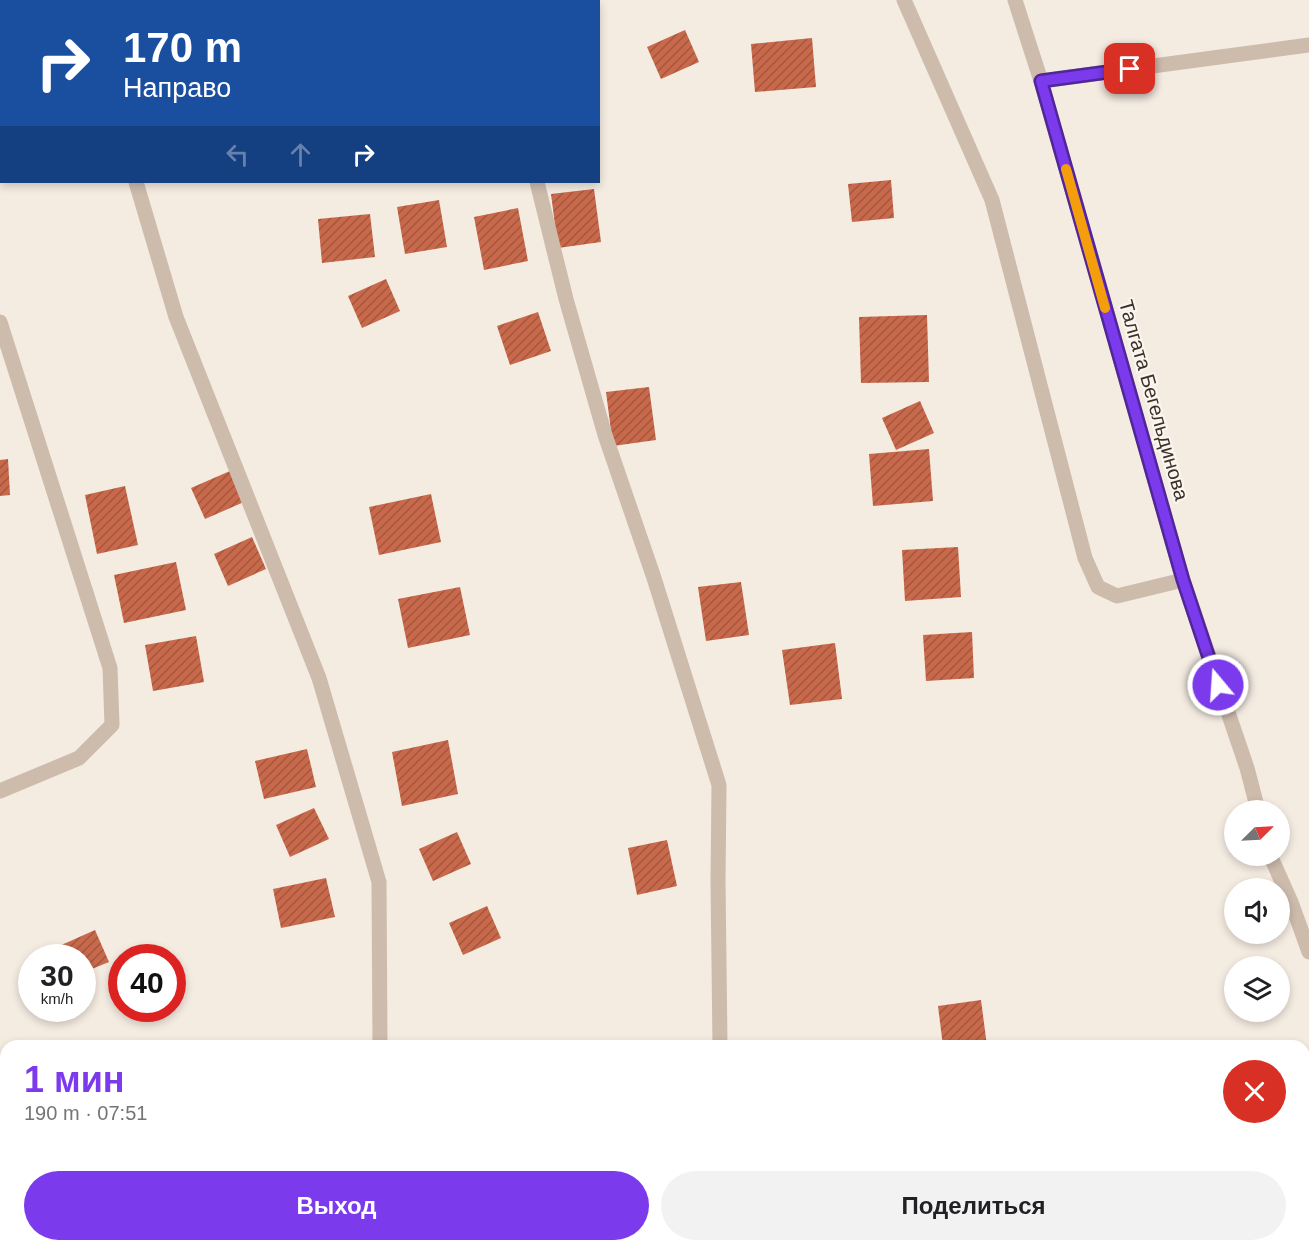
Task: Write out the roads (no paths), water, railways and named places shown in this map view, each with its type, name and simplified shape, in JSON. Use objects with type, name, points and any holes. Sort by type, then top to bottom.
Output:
[{"type":"street","points":[[904,0],[992,200],[1085,558],[1098,587],[1117,596],[1183,580]]},
{"type":"street","name":"Талгата Бегельдинова","points":[[1015,0],[1041,81],[1183,580],[1255,800]]},
{"type":"street","points":[[1041,81],[1309,45]]},
{"type":"street","points":[[136,183],[176,317],[319,678],[379,882],[380,1040]]},
{"type":"street","points":[[537,183],[566,299],[605,435],[654,578],[720,785],[718,881],[720,1040]]},
{"type":"street","points":[[0,322],[110,668],[112,725],[79,758],[0,791]]},
{"type":"street","points":[[1275,866],[1309,952]]}]
